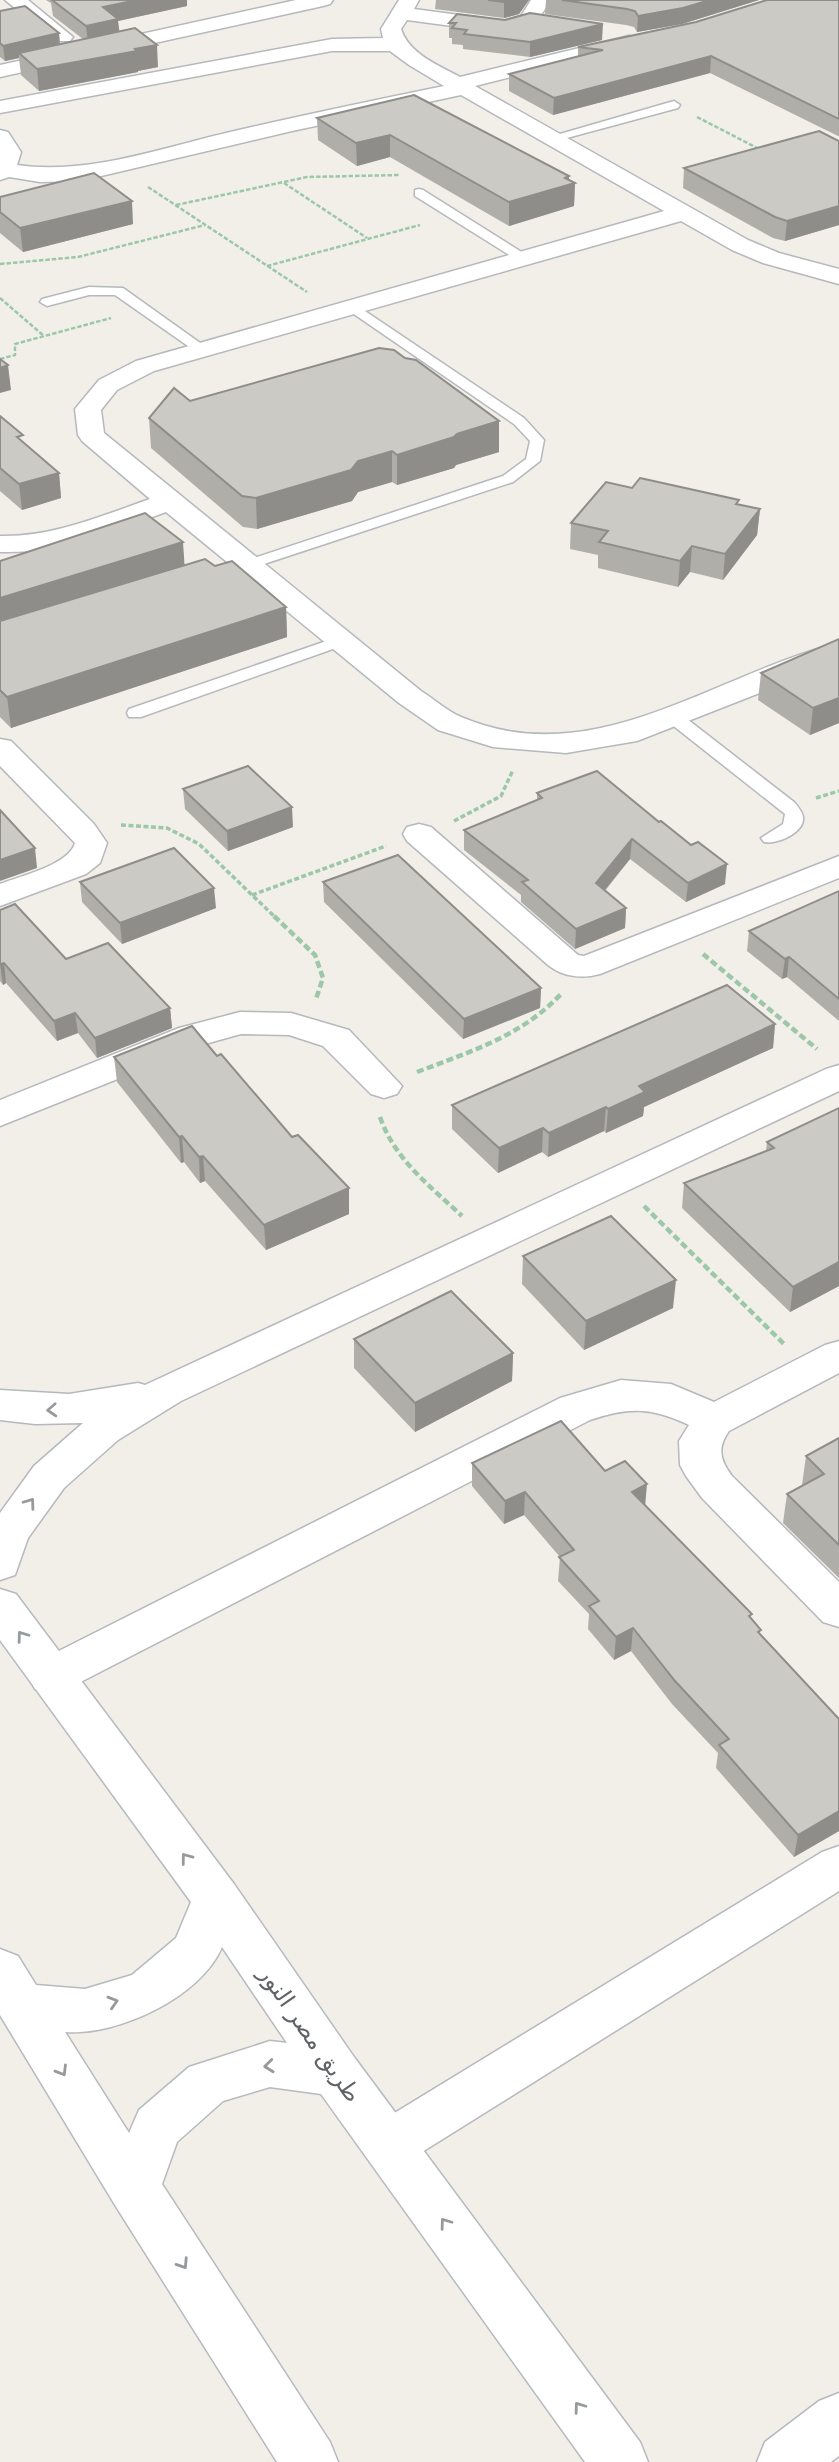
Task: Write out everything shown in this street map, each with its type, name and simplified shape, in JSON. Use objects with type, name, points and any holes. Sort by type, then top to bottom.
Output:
[{"type":"street","points":[[15,0],[83,53]]},
{"type":"street","points":[[224,0],[250,16]]},
{"type":"street","points":[[0,71],[323,0]]},
{"type":"street","points":[[528,20],[541,0]]},
{"type":"street","points":[[396,45],[391,29],[404,6],[491,26],[505,27],[528,20],[554,24]]},
{"type":"street","points":[[0,137],[10,152],[2,171],[80,174],[461,86],[644,38],[592,29]]},
{"type":"street","points":[[0,107],[332,45],[396,45],[416,61],[760,254],[839,277]]},
{"type":"street","points":[[683,213],[145,366],[108,385],[88,409],[91,435],[169,502],[234,569],[341,641],[410,697],[449,723],[504,740],[566,744],[626,734],[839,652]]},
{"type":"street","points":[[0,544],[27,545],[51,540],[169,502]]},
{"type":"street","points":[[0,748],[83,831],[91,843],[88,856],[74,867],[0,896]]},
{"type":"street","points":[[419,834],[569,965],[587,968],[839,866]]},
{"type":"street","points":[[0,1114],[192,1036],[240,1023],[291,1024],[336,1038],[384,1086]]},
{"type":"street","points":[[0,1563],[8,1534],[49,1478],[103,1429],[167,1391],[618,1181],[829,1064]]},
{"type":"street","points":[[825,1362],[714,1420],[700,1441],[701,1465],[717,1487],[839,1610]]},
{"type":"street","points":[[0,1405],[33,1410],[102,1407],[167,1391]]},
{"type":"street","points":[[51,1676],[576,1409],[621,1395],[671,1399],[714,1420]]},
{"type":"street","name":"طريق مصر النور","points":[[0,1606],[217,1899],[336,2073],[620,2462]]},
{"type":"street","points":[[388,2144],[839,1866]]},
{"type":"street","points":[[11,1988],[85,2011],[147,1992],[195,1952],[217,1899]]},
{"type":"street","points":[[11,1988],[134,2188],[310,2462]]},
{"type":"street","points":[[134,2188],[157,2127],[207,2083],[270,2064],[336,2073]]},
{"type":"street","points":[[785,2462],[839,2421]]},
{"type":"lane","points":[[552,138],[674,105]]},
{"type":"lane","points":[[419,193],[524,258]]},
{"type":"lane","points":[[47,302],[104,289],[118,291],[203,350]]},
{"type":"lane","points":[[234,569],[508,478],[533,461],[537,440],[519,421],[345,309]]},
{"type":"lane","points":[[135,713],[341,641]]},
{"type":"lane","points":[[672,716],[788,806],[794,814],[794,822],[789,828],[770,838]]},
{"type":"path","points":[[674,105],[768,154]]},
{"type":"path","points":[[117,166],[267,266],[345,309]]},
{"type":"path","points":[[176,205],[334,175],[401,175]]},
{"type":"path","points":[[284,183],[368,239]]},
{"type":"path","points":[[267,266],[455,216]]},
{"type":"path","points":[[0,264],[29,265],[72,260],[206,225]]},
{"type":"path","points":[[0,298],[44,336]]},
{"type":"path","points":[[0,359],[15,355],[15,344],[145,308]]},
{"type":"path","points":[[83,831],[126,824],[167,828],[199,844],[315,955],[323,978],[314,1003],[291,1024]]},
{"type":"path","points":[[677,932],[829,1064]]},
{"type":"path","points":[[488,1241],[397,1152],[383,1130],[377,1108],[384,1086],[520,1029],[548,1011],[565,989],[569,965]]},
{"type":"path","points":[[618,1181],[825,1362]]},
{"type":"building","points":[[52,0],[137,0],[103,7],[118,19],[86,26]]},
{"type":"building","points":[[562,0],[710,0],[638,16],[635,11],[627,9]]},
{"type":"building","points":[[767,0],[839,0],[839,119],[711,56],[554,98],[509,74],[603,50],[578,47],[696,22]]},
{"type":"building","points":[[25,6],[59,33],[3,46],[0,43],[0,11]]},
{"type":"building","points":[[530,13],[603,24],[530,42],[464,34],[467,30],[452,28],[456,23],[449,23],[457,14],[505,20]]},
{"type":"building","points":[[135,28],[157,45],[37,69],[19,53]]},
{"type":"building","points":[[414,95],[569,176],[565,178],[575,183],[509,202],[390,135],[356,143],[317,118]]},
{"type":"building","points":[[819,131],[839,141],[839,206],[787,221],[684,168]]},
{"type":"building","points":[[94,173],[132,201],[20,228],[0,212],[0,197]]},
{"type":"building","points":[[379,348],[394,350],[405,358],[416,360],[499,421],[397,455],[392,451],[358,461],[351,470],[256,498],[242,496],[149,418],[174,388],[190,401]]},
{"type":"building","points":[[0,359],[8,365],[0,368]]},
{"type":"building","points":[[0,416],[23,435],[17,437],[59,473],[19,484],[0,468]]},
{"type":"building","points":[[640,478],[739,500],[736,504],[760,509],[725,554],[692,546],[680,561],[599,542],[608,531],[571,523],[606,482],[632,488]]},
{"type":"building","points":[[145,513],[183,542],[0,598],[0,561]]},
{"type":"building","points":[[205,559],[215,566],[232,561],[286,607],[7,697],[0,690],[0,621]]},
{"type":"building","points":[[839,639],[839,698],[813,708],[761,673]]},
{"type":"building","points":[[248,766],[292,807],[227,831],[183,789]]},
{"type":"building","points":[[597,771],[691,845],[698,842],[727,864],[688,883],[632,839],[596,883],[626,908],[576,929],[522,882],[528,880],[464,830],[542,798],[537,793]]},
{"type":"building","points":[[0,810],[35,848],[0,860]]},
{"type":"building","points":[[174,848],[214,888],[120,923],[80,882]]},
{"type":"building","points":[[398,855],[541,988],[464,1019],[323,882]]},
{"type":"building","points":[[839,891],[839,999],[789,957],[785,959],[749,931]]},
{"type":"building","points":[[15,904],[66,959],[108,943],[170,1008],[95,1038],[75,1013],[54,1021],[4,963],[0,964],[0,910]]},
{"type":"building","points":[[727,985],[775,1024],[639,1086],[645,1092],[608,1109],[606,1107],[549,1133],[543,1128],[499,1148],[452,1105]]},
{"type":"building","points":[[192,1026],[217,1056],[221,1054],[292,1137],[298,1135],[349,1188],[264,1225],[203,1156],[199,1157],[182,1136],[179,1137],[114,1057]]},
{"type":"building","points":[[839,1108],[839,1262],[793,1287],[684,1183],[774,1148],[767,1142]]},
{"type":"building","points":[[611,1216],[676,1280],[586,1321],[523,1256]]},
{"type":"building","points":[[451,1291],[513,1353],[415,1403],[354,1339]]},
{"type":"building","points":[[561,1421],[605,1471],[625,1461],[647,1484],[632,1492],[752,1614],[749,1616],[761,1630],[758,1632],[839,1719],[839,1811],[798,1835],[719,1745],[729,1739],[675,1681],[633,1628],[616,1637],[589,1606],[599,1601],[559,1557],[574,1550],[525,1492],[505,1501],[472,1463]]},
{"type":"building","points":[[839,1438],[839,1545],[787,1494],[824,1474],[806,1456]]}]
